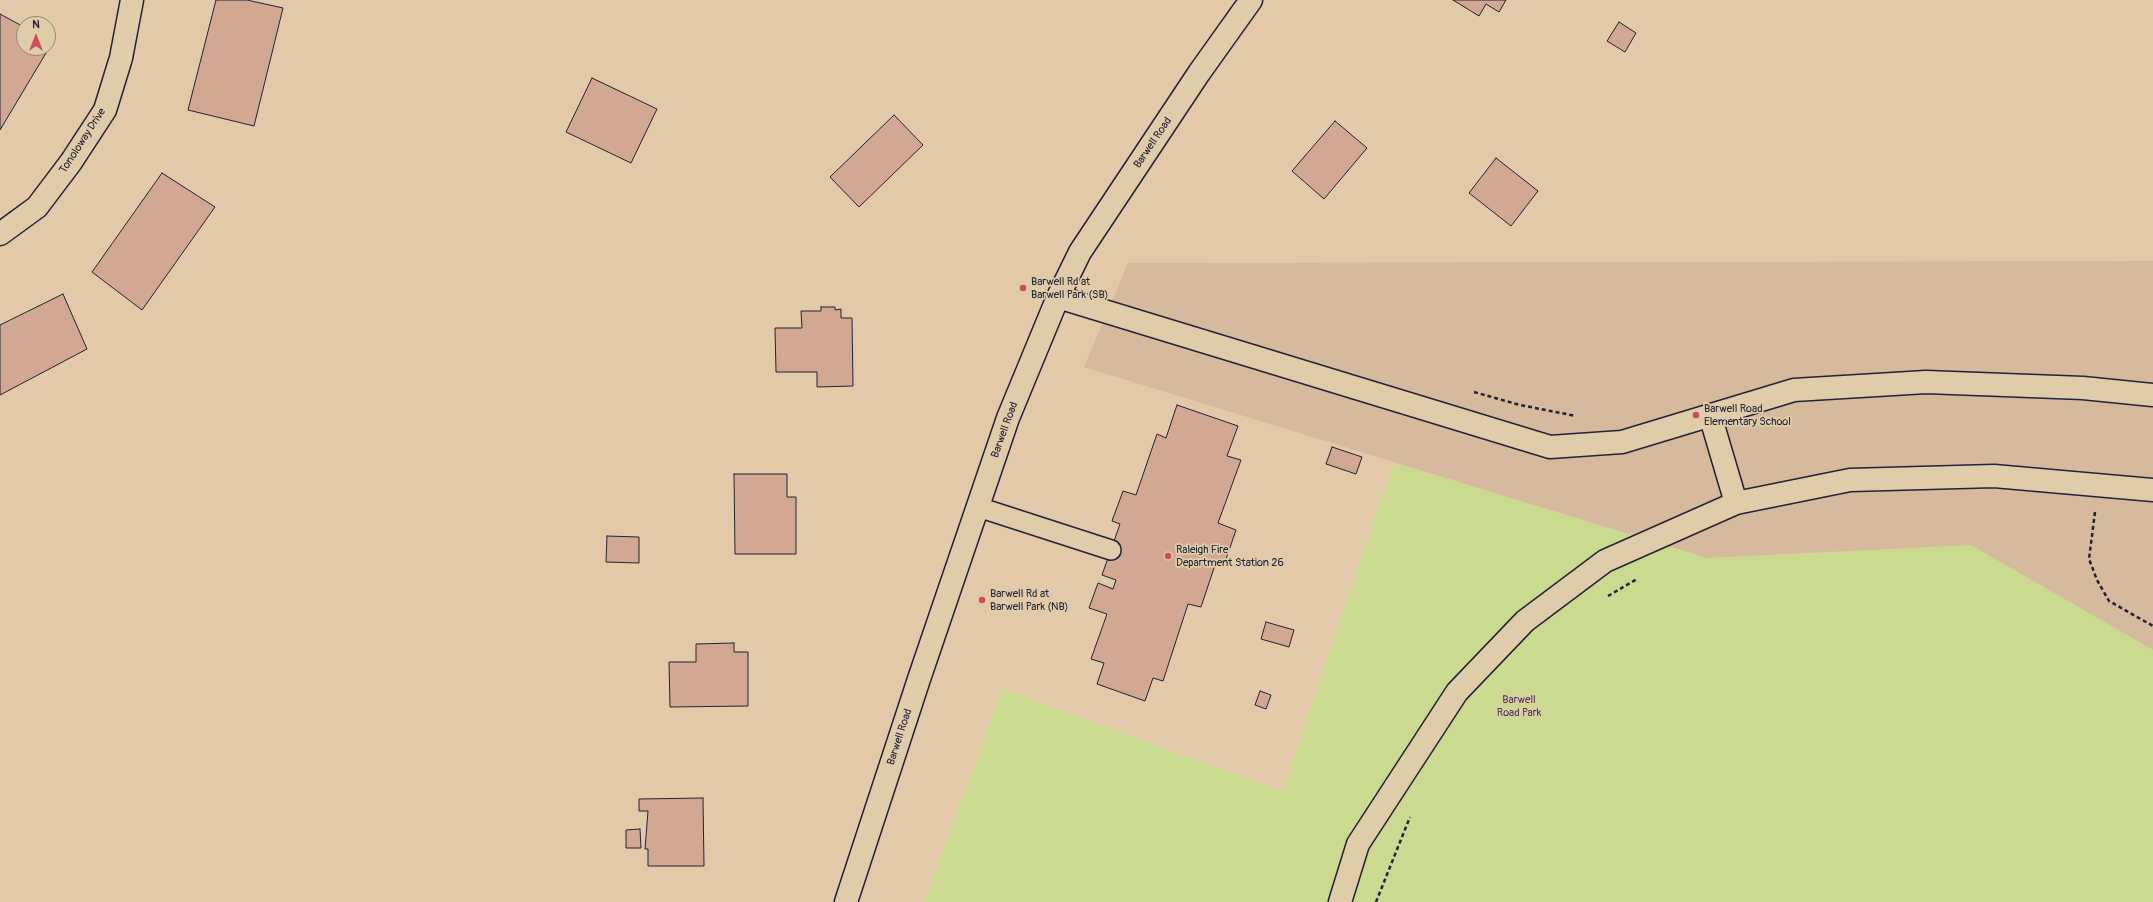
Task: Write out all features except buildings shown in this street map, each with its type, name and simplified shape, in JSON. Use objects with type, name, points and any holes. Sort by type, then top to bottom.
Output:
[{"type":"street","name":"Tonoloway Drive","points":[[0,234],[37,207],[105,110],[120,58],[132,0]]},
{"type":"street","name":"Barwell Road","points":[[846,902],[1008,418],[1058,297],[1080,252],[1199,74],[1251,0]]},
{"type":"street","points":[[1058,297],[1550,447],[1622,442],[1794,390],[1926,382],[2083,388],[2153,395]]},
{"type":"street","points":[[1710,416],[1736,503]]},
{"type":"street","points":[[1340,902],[1358,844],[1457,692],[1526,621],[1605,561],[1736,503],[1850,480],[1994,476],[2153,490]]},
{"type":"lane","points":[[978,507],[1111,550]]},
{"type":"path","points":[[1466,390],[1520,405],[1581,416]]},
{"type":"path","points":[[2095,510],[2089,559],[2096,580],[2109,601],[2153,626]]},
{"type":"path","points":[[1604,598],[1639,578]]},
{"type":"path","points":[[1376,902],[1413,811]]},
{"type":"shaded area","name":"Barwell Road Elementary School","points":[[2153,261],[2153,650],[1971,546],[1707,558],[1084,367],[1128,263]]},
{"type":"green space","name":"Barwell Road Park","points":[[1394,463],[1707,558],[1971,545],[2153,650],[2153,902],[925,902],[1002,689],[1283,792]]},
{"type":"place","name":"Barwell Rd at Barwell Park (SB)","points":[[1023,288]]},
{"type":"place","name":"Barwell Road Elementary School","points":[[1696,415]]},
{"type":"place","name":"Raleigh Fire Department Station 26","points":[[1168,556]]},
{"type":"place","name":"Barwell Rd at Barwell Park (NB)","points":[[982,600]]}]
